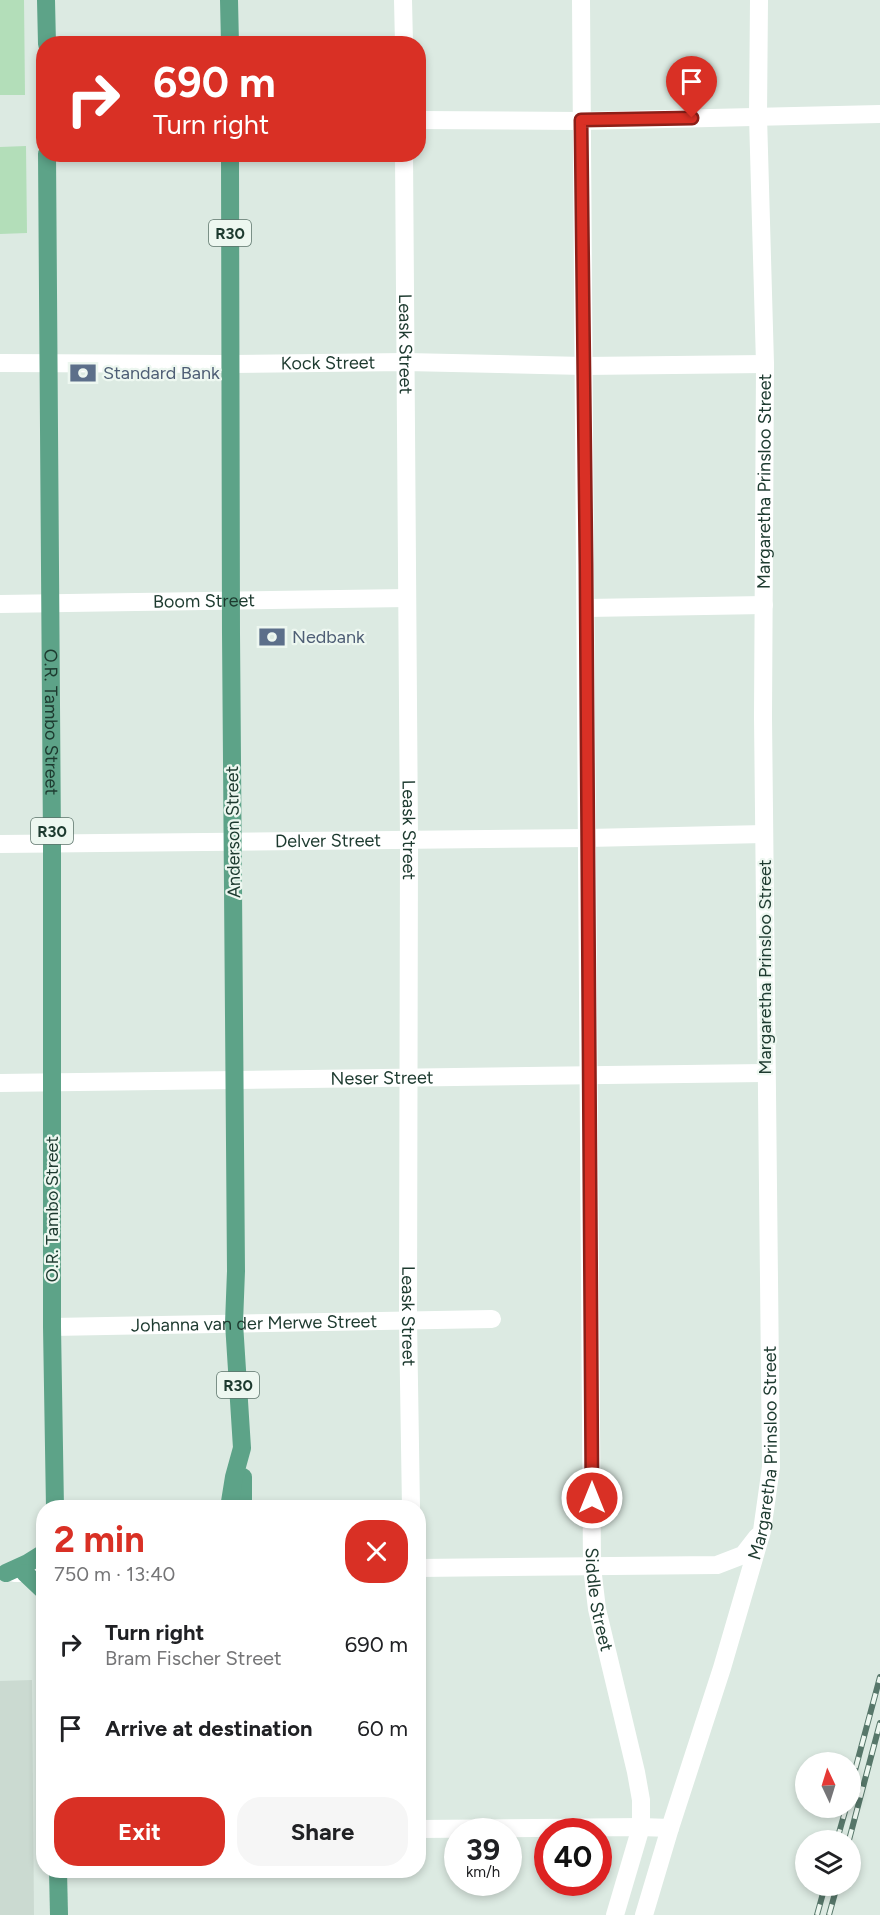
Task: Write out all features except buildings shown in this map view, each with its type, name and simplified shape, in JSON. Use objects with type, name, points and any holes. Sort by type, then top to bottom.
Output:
[{"type":"main road","points":[[46,0],[46,36]]},
{"type":"main road","points":[[229,0],[230,36]]},
{"type":"main road","name":"O.R. Tambo Street","points":[[47,162],[52,843],[52,1327],[55,1500]]},
{"type":"main road","name":"Anderson Street","points":[[230,162],[236,1271],[234,1323],[242,1448],[234,1477],[232,1500]]},
{"type":"main road","points":[[3,1573],[36,1558]]},
{"type":"main road","points":[[25,1573],[36,1583]]},
{"type":"main road","points":[[58,1878],[59,1915]]},
{"type":"street","points":[[403,0],[404,36]]},
{"type":"street","name":"Siddle Street","points":[[581,0],[592,1567],[597,1609],[636,1772],[641,1800],[641,1827]]},
{"type":"street","name":"Margaretha Prinsloo Street","points":[[644,1915],[722,1668],[762,1531],[771,1467],[763,717],[765,364],[758,116],[759,0]]},
{"type":"street","points":[[426,120],[581,120],[880,114]]},
{"type":"street","name":"Leask Street","points":[[404,162],[409,840],[408,1320],[411,1500]]},
{"type":"street","name":"Kock Street","points":[[0,363],[405,362],[584,366],[765,364]]},
{"type":"street","name":"Boom Street","points":[[0,604],[407,598]]},
{"type":"street","points":[[587,608],[764,605]]},
{"type":"street","name":"Delver Street","points":[[0,844],[764,834]]},
{"type":"street","name":"Neser Street","points":[[0,1083],[766,1073]]},
{"type":"street","name":"Johanna van der Merwe Street","points":[[52,1327],[492,1319]]},
{"type":"street","points":[[426,1568],[717,1565],[743,1555],[762,1531]]},
{"type":"street","points":[[3,1573],[36,1573]]},
{"type":"street","points":[[615,1915],[641,1827]]},
{"type":"street","points":[[426,1829],[670,1828]]},
{"type":"shaded area","points":[[32,1680],[34,1915],[0,1915],[0,1681]]},
{"type":"green space","points":[[0,0],[24,0],[25,95],[0,95]]},
{"type":"green space","points":[[26,146],[27,233],[0,234],[0,147]]},
{"type":"railway","points":[[860,1752],[880,1677]]},
{"type":"railway","points":[[852,1830],[880,1723]]},
{"type":"railway","points":[[840,1830],[843,1818]]},
{"type":"railway","points":[[817,1915],[822,1896]]},
{"type":"railway","points":[[829,1915],[834,1896]]},
{"type":"place","name":"Standard Bank","points":[[83,373]]},
{"type":"place","name":"Nedbank","points":[[272,637]]},
{"type":"route","points":[[592,1498],[581,120],[692,118]]}]
